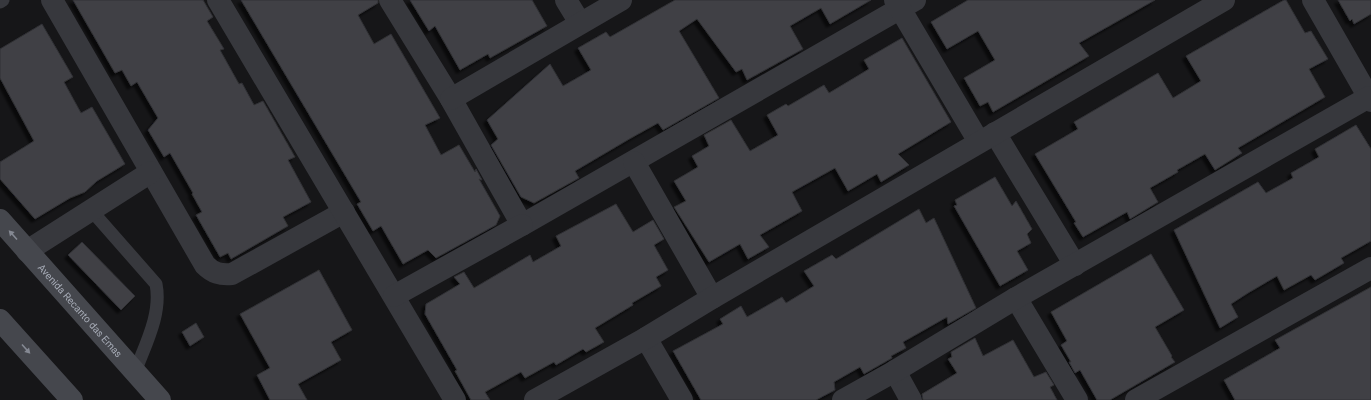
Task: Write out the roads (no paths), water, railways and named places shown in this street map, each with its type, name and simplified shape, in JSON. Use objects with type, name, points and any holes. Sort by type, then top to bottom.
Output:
[{"type":"main road","name":"Avenida Recanto das Emas","points":[[0,220],[160,400]]},
{"type":"main road","points":[[0,320],[72,400]]},
{"type":"street","points":[[52,0],[205,265],[213,272],[223,275],[232,274],[344,212]]},
{"type":"street","points":[[218,0],[455,400]]},
{"type":"street","points":[[390,0],[451,99],[522,225]]},
{"type":"street","points":[[566,0],[580,23]]},
{"type":"street","points":[[451,99],[621,0]]},
{"type":"street","points":[[535,400],[646,338],[987,137],[1224,0]]},
{"type":"street","points":[[843,400],[895,371],[1016,298],[1370,99],[1312,0]]},
{"type":"street","points":[[394,296],[634,162],[904,3],[987,137],[1075,266]]},
{"type":"street","points":[[634,162],[712,298]]},
{"type":"street","points":[[27,251],[151,172]]},
{"type":"street","points":[[1136,400],[1371,268]]},
{"type":"street","points":[[1016,298],[1077,400]]},
{"type":"street","points":[[646,338],[682,400]]},
{"type":"street","points":[[895,371],[911,400]]},
{"type":"lane","points":[[91,210],[156,284],[158,296],[157,311],[135,372]]}]
